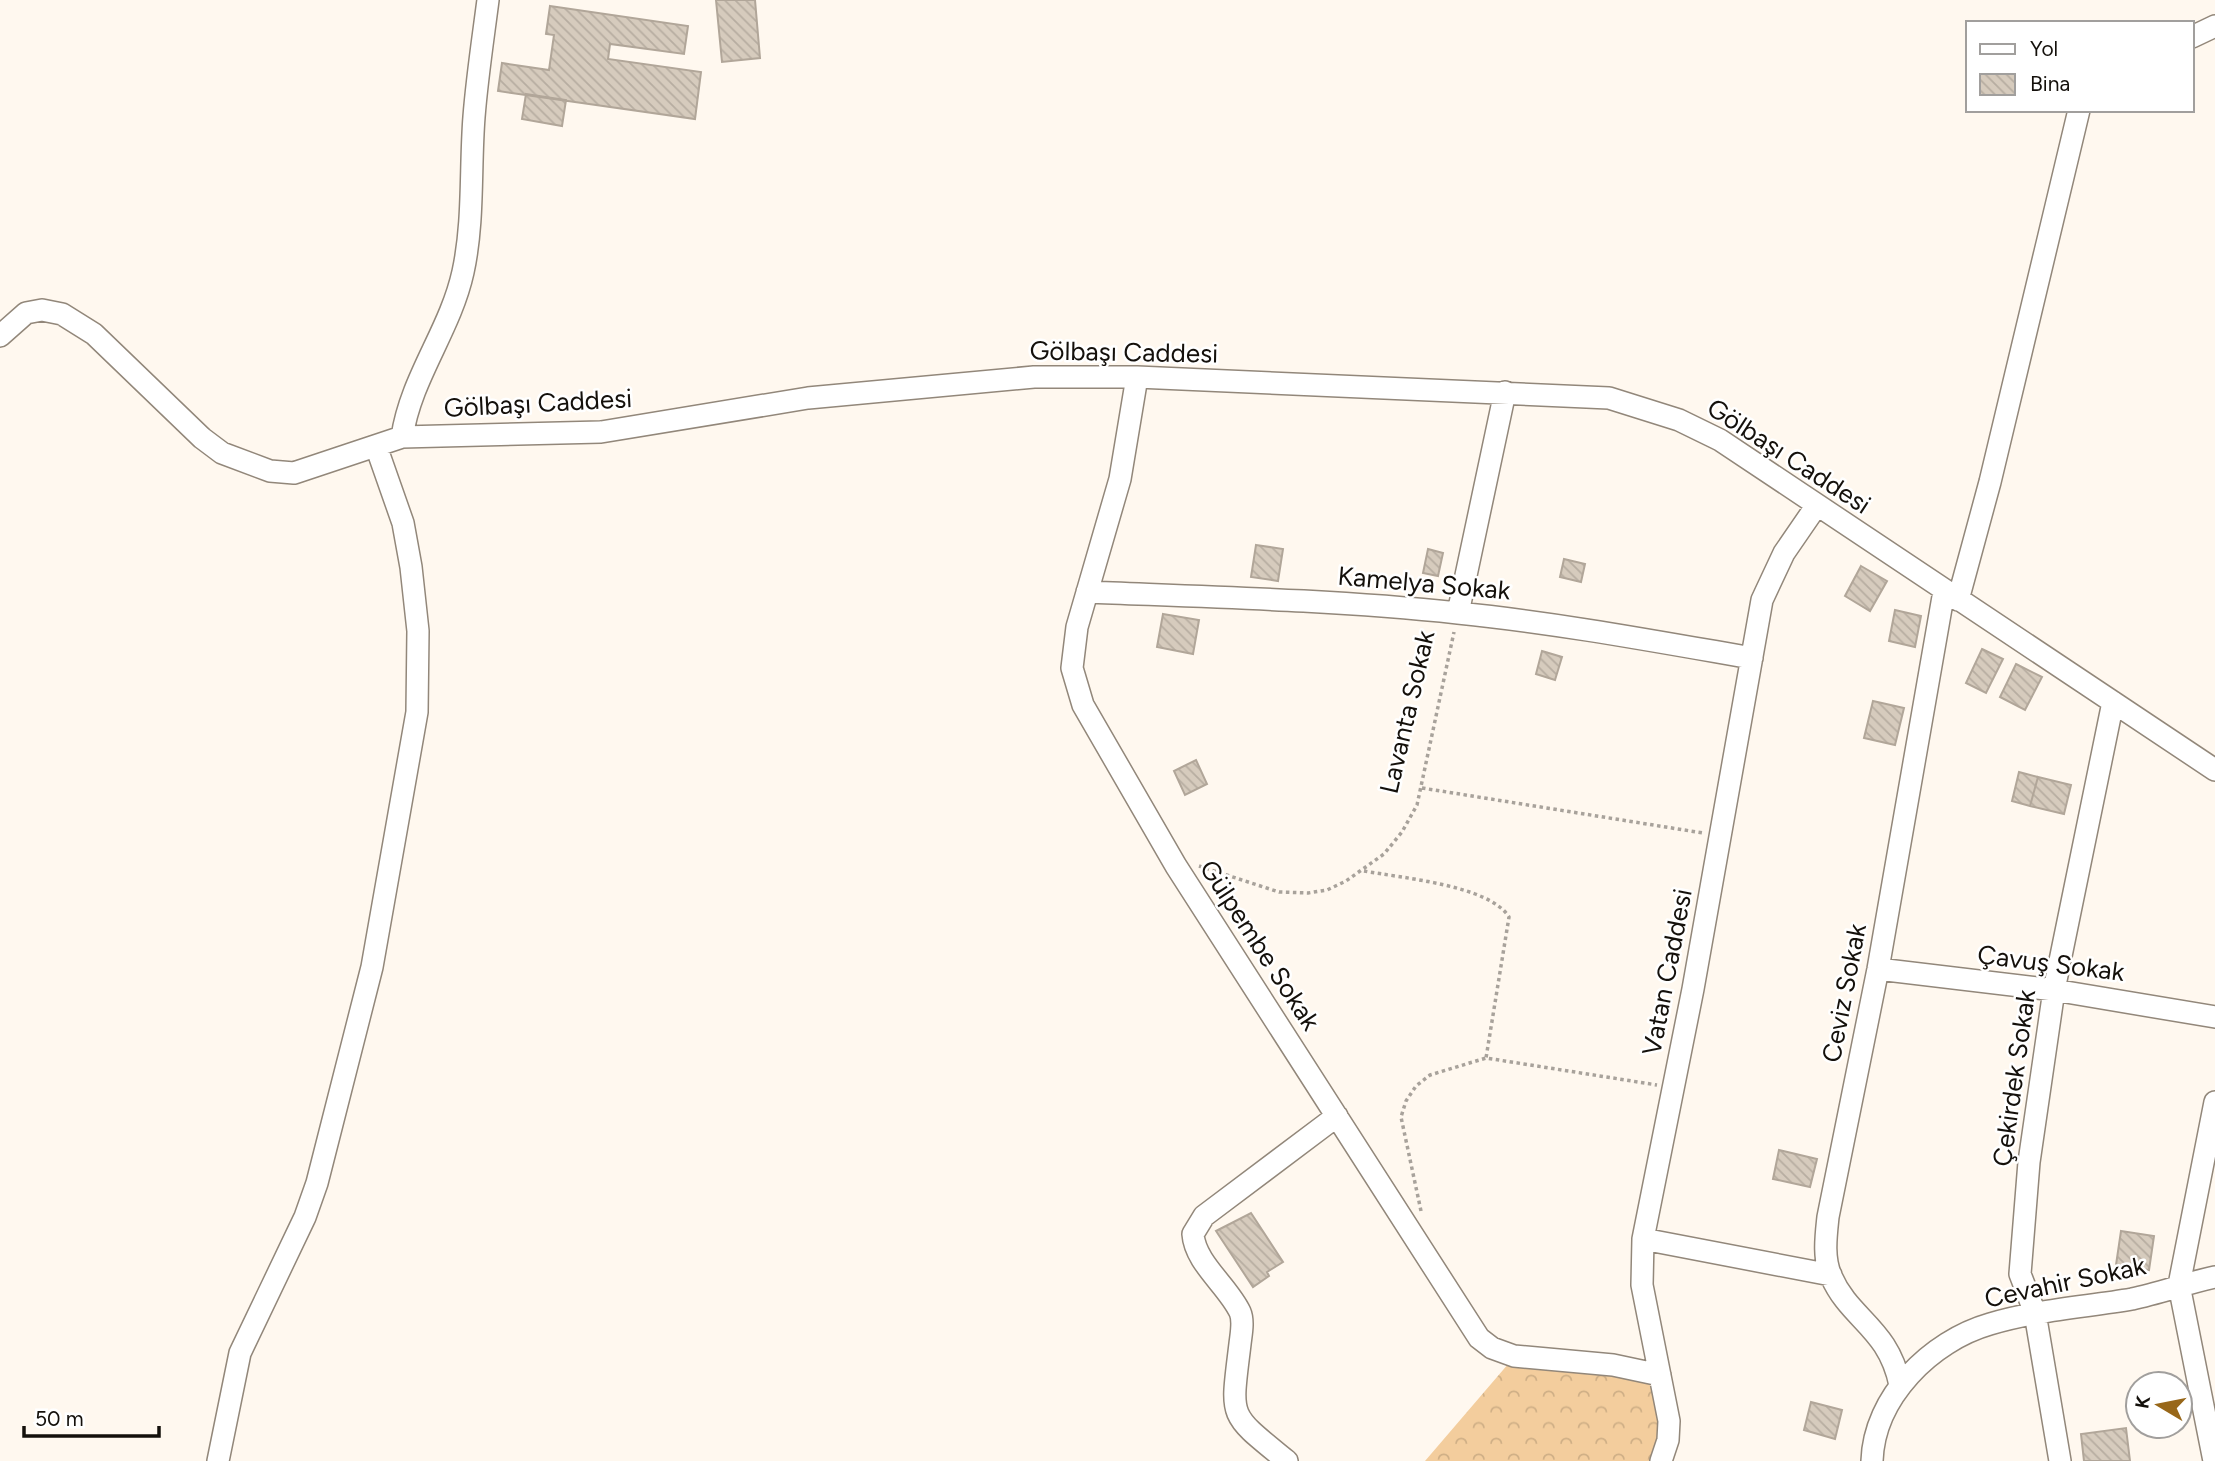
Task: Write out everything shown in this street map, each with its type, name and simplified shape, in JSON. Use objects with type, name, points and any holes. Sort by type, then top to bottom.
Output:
[{"type":"street","points":[[402,437],[414,387],[449,319],[463,272],[469,228],[474,117],[488,0]]},
{"type":"street","points":[[2194,36],[2215,26]]},
{"type":"street","name":"Ceviz Sokak","points":[[1900,1385],[1890,1351],[1831,1275],[1826,1243],[1828,1217],[1951,595],[1990,482],[2079,112]]},
{"type":"street","name":"Gölbaşı Caddesi","points":[[0,336],[26,313],[42,310],[62,314],[94,334],[202,438],[222,453],[270,471],[294,473],[402,437],[601,432],[808,398],[1034,377],[1137,377],[1609,398],[1679,420],[1720,440],[2215,770]]},
{"type":"street","name":"Gülpembe Sokak","points":[[1137,377],[1120,479],[1073,651],[1075,684],[1083,705],[1115,765],[1172,858],[1464,1317],[1492,1348],[1514,1356],[1613,1365],[1660,1375]]},
{"type":"street","name":"Lavanta Sokak","points":[[1458,612],[1505,392]]},
{"type":"street","points":[[218,1461],[240,1353],[304,1217],[317,1183],[372,967],[405,796],[417,712],[418,631],[402,523],[376,446]]},
{"type":"street","name":"Vatan Caddesi","points":[[1661,1461],[1668,1440],[1670,1421],[1642,1285],[1643,1238],[1721,836],[1762,600],[1770,577],[1817,505]]},
{"type":"street","name":"Kamelya Sokak","points":[[1087,592],[1293,600],[1458,612],[1542,623],[1752,658]]},
{"type":"street","name":"Çekirdek Sokak","points":[[2060,1461],[2035,1313],[2020,1275],[2029,1162],[2054,990],[2112,702]]},
{"type":"street","name":"Çavuş Sokak","points":[[1878,970],[2054,990],[2215,1017]]},
{"type":"street","points":[[2214,1461],[2179,1285],[2215,1102]]},
{"type":"street","points":[[1287,1461],[1242,1422],[1233,1404],[1241,1314],[1194,1242],[1197,1225],[1215,1207],[1337,1116]]},
{"type":"street","points":[[1643,1238],[1831,1275]]},
{"type":"street","name":"Cevahir Sokak","points":[[1872,1461],[1876,1434],[1900,1385],[1910,1373],[1972,1330],[2035,1313],[2133,1298],[2215,1277]]},
{"type":"path","name":"Lavanta Sokak","points":[[1172,858],[1279,892],[1328,890],[1364,871],[1384,854],[1402,832],[1417,805],[1458,612]]},
{"type":"path","points":[[1422,788],[1721,836]]},
{"type":"path","points":[[1364,871],[1483,895],[1502,906],[1509,917],[1486,1058]]},
{"type":"path","points":[[1422,1215],[1401,1117],[1406,1101],[1416,1086],[1430,1075],[1486,1058],[1673,1087]]},
{"type":"green space","points":[[1509,1363],[1604,1369],[1638,1377],[1649,1384],[1657,1398],[1660,1427],[1650,1461],[1425,1461]]},
{"type":"building","points":[[716,0],[755,0],[760,58],[722,62]]},
{"type":"building","points":[[550,6],[688,26],[684,54],[610,44],[608,59],[701,72],[695,119],[498,91],[502,63],[549,70],[554,35],[546,34]]},
{"type":"building","points":[[526,94],[566,100],[562,126],[522,119]]},
{"type":"building","points":[[1256,545],[1283,549],[1278,581],[1251,577]]},
{"type":"building","points":[[1428,549],[1443,553],[1438,576],[1423,573]]},
{"type":"building","points":[[1564,559],[1585,564],[1581,582],[1560,577]]},
{"type":"building","points":[[1861,566],[1887,581],[1870,611],[1845,596]]},
{"type":"building","points":[[1895,610],[1921,616],[1915,647],[1889,641]]},
{"type":"building","points":[[1163,614],[1199,620],[1193,654],[1157,647]]},
{"type":"building","points":[[1982,649],[2003,659],[1986,693],[1966,683]]},
{"type":"building","points":[[1542,651],[1562,657],[1555,680],[1536,674]]},
{"type":"building","points":[[2016,664],[2042,677],[2025,710],[2000,697]]},
{"type":"building","points":[[1873,701],[1904,708],[1895,745],[1864,738]]},
{"type":"building","points":[[1196,760],[1207,784],[1185,795],[1174,771]]},
{"type":"building","points":[[2019,772],[2038,777],[2030,806],[2012,801]]},
{"type":"building","points":[[2038,777],[2071,785],[2064,814],[2030,806]]},
{"type":"building","points":[[1779,1150],[1817,1159],[1810,1187],[1773,1179]]},
{"type":"building","points":[[1251,1213],[1283,1262],[1267,1272],[1269,1276],[1253,1287],[1216,1231]]},
{"type":"building","points":[[2121,1231],[2154,1236],[2149,1270],[2116,1265]]},
{"type":"building","points":[[1811,1402],[1842,1410],[1835,1439],[1804,1430]]},
{"type":"building","points":[[2124,1428],[2124,1440],[2127,1440],[2130,1461],[2084,1461],[2081,1434]]}]
